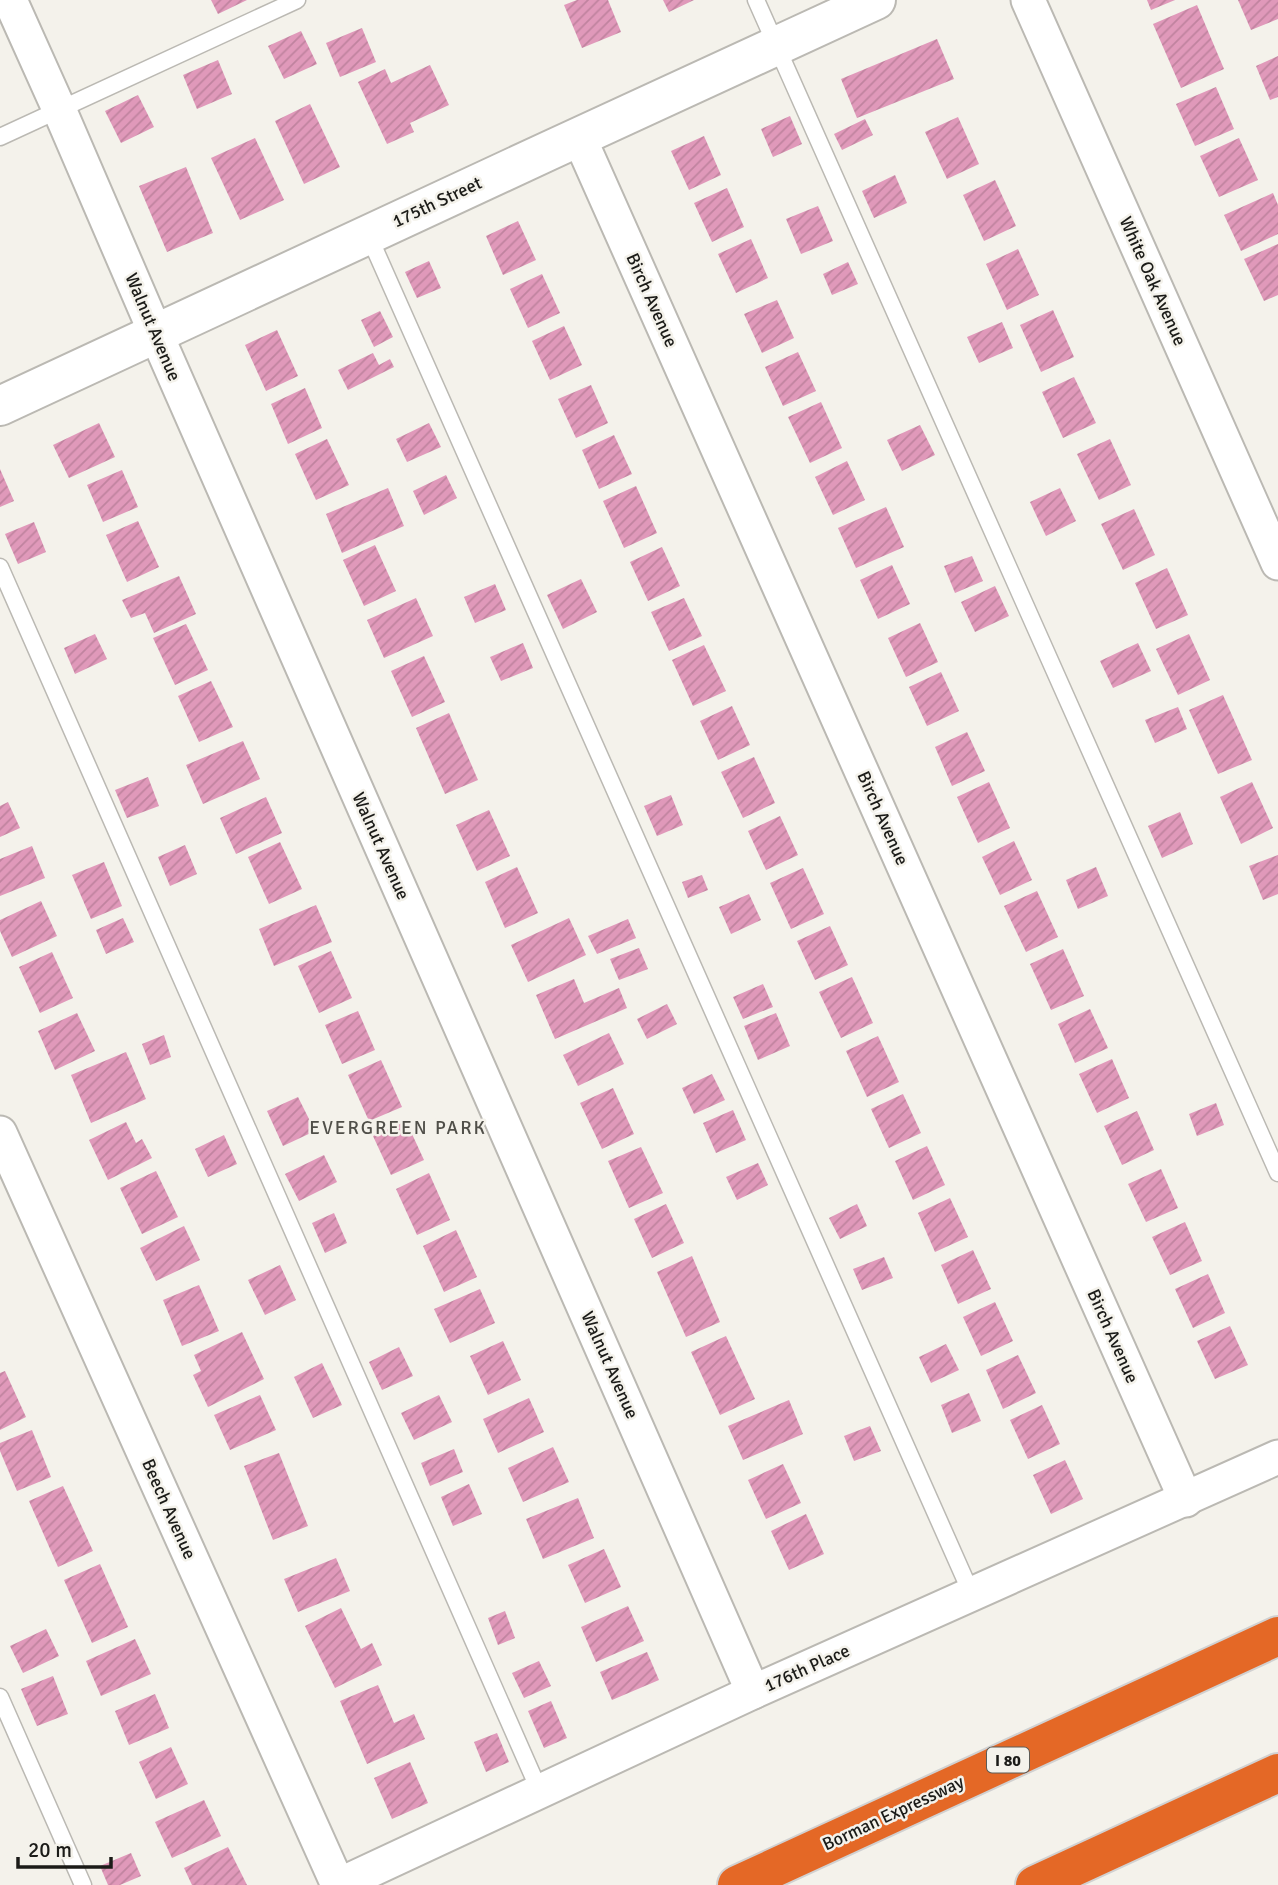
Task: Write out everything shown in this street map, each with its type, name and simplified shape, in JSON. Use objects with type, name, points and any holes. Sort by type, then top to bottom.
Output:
[{"type":"highway","name":"Borman Expressway","points":[[737,1885],[1278,1636]]},
{"type":"highway","points":[[1035,1885],[1278,1773]]},
{"type":"street","name":"Walnut Avenue","points":[[9,0],[753,1692]]},
{"type":"street","name":"175th Street","points":[[0,406],[876,0]]},
{"type":"street","name":"White Oak Avenue","points":[[1028,0],[1278,563]]},
{"type":"street","name":"Birch Avenue","points":[[579,137],[1186,1500]]},
{"type":"street","name":"Beech Avenue","points":[[0,1133],[339,1885]]},
{"type":"street","name":"176th Place","points":[[339,1885],[753,1692],[1278,1457]]},
{"type":"lane","points":[[0,137],[297,0]]},
{"type":"lane","points":[[756,0],[1278,1173]]},
{"type":"lane","points":[[368,234],[972,1595]]},
{"type":"lane","points":[[0,567],[540,1792]]},
{"type":"lane","points":[[0,1697],[83,1885]]},
{"type":"building","points":[[211,0],[247,0],[218,14]]},
{"type":"building","points":[[577,0],[608,0],[621,32],[582,48],[564,5]]},
{"type":"building","points":[[663,0],[694,0],[669,12]]},
{"type":"building","points":[[1147,0],[1175,0],[1151,10]]},
{"type":"building","points":[[1238,0],[1278,0],[1278,19],[1251,30]]},
{"type":"building","points":[[1197,5],[1224,69],[1181,88],[1153,24]]},
{"type":"building","points":[[362,28],[376,62],[340,77],[326,43]]},
{"type":"building","points":[[301,31],[317,64],[284,79],[268,46]]},
{"type":"building","points":[[937,39],[954,79],[857,118],[841,79]]},
{"type":"building","points":[[1278,56],[1278,97],[1270,100],[1256,66]]},
{"type":"building","points":[[218,60],[232,94],[197,109],[183,75]]},
{"type":"building","points":[[430,65],[449,105],[410,123],[414,132],[387,144],[358,82],[385,69],[391,83]]},
{"type":"building","points":[[1216,87],[1234,129],[1195,146],[1176,104]]},
{"type":"building","points":[[138,95],[154,127],[121,143],[105,111]]},
{"type":"building","points":[[310,104],[340,167],[304,184],[275,121]]},
{"type":"building","points":[[790,116],[802,144],[773,157],[761,129]]},
{"type":"building","points":[[958,117],[979,164],[947,179],[925,132]]},
{"type":"building","points":[[865,119],[873,135],[842,150],[834,134]]},
{"type":"building","points":[[704,136],[721,175],[689,190],[671,151]]},
{"type":"building","points":[[255,138],[284,200],[240,220],[211,158]]},
{"type":"building","points":[[1239,138],[1258,180],[1219,197],[1200,156]]},
{"type":"building","points":[[186,167],[213,233],[167,252],[139,186]]},
{"type":"building","points":[[895,175],[907,203],[874,218],[862,191]]},
{"type":"building","points":[[995,180],[1016,226],[984,241],[963,195]]},
{"type":"building","points":[[727,188],[744,227],[712,242],[694,203]]},
{"type":"building","points":[[1273,193],[1278,205],[1278,234],[1241,251],[1224,215]]},
{"type":"building","points":[[818,206],[833,241],[801,254],[786,219]]},
{"type":"building","points":[[518,221],[536,260],[503,275],[486,236]]},
{"type":"building","points":[[751,239],[768,278],[736,293],[718,254]]},
{"type":"building","points":[[1278,244],[1278,295],[1264,301],[1244,259]]},
{"type":"building","points":[[1018,249],[1039,295],[1007,310],[986,264]]},
{"type":"building","points":[[429,261],[441,288],[417,298],[405,272]]},
{"type":"building","points":[[848,262],[858,284],[832,295],[823,274]]},
{"type":"building","points":[[542,274],[560,313],[528,328],[510,289]]},
{"type":"building","points":[[777,300],[794,338],[762,353],[744,314]]},
{"type":"building","points":[[1053,310],[1074,357],[1041,372],[1020,325]]},
{"type":"building","points":[[380,311],[393,337],[374,347],[361,320]]},
{"type":"building","points":[[1002,322],[1013,348],[979,363],[967,337]]},
{"type":"building","points":[[564,326],[582,365],[550,380],[532,341]]},
{"type":"building","points":[[277,330],[298,376],[266,391],[245,345]]},
{"type":"building","points":[[798,352],[816,391],[783,406],[765,367]]},
{"type":"building","points":[[373,353],[379,365],[390,359],[394,367],[348,390],[338,370]]},
{"type":"building","points":[[1074,377],[1096,423],[1063,438],[1042,392]]},
{"type":"building","points":[[591,385],[608,423],[576,438],[558,399]]},
{"type":"building","points":[[305,388],[322,428],[288,444],[271,404]]},
{"type":"building","points":[[821,402],[842,448],[810,463],[788,417]]},
{"type":"building","points":[[99,423],[115,457],[69,478],[53,445]]},
{"type":"building","points":[[429,423],[441,447],[407,462],[396,439]]},
{"type":"building","points":[[920,425],[935,455],[902,471],[887,440]]},
{"type":"building","points":[[614,435],[632,474],[599,489],[582,450]]},
{"type":"building","points":[[327,439],[349,485],[316,500],[295,454]]},
{"type":"building","points":[[1110,439],[1131,485],[1099,500],[1077,454]]},
{"type":"building","points":[[847,461],[865,500],[833,515],[815,477]]},
{"type":"building","points":[[0,469],[14,501],[0,507]]},
{"type":"building","points":[[122,470],[138,507],[103,522],[87,485]]},
{"type":"building","points":[[446,475],[457,498],[424,515],[413,491]]},
{"type":"building","points":[[636,486],[657,533],[624,548],[603,501]]},
{"type":"building","points":[[388,488],[404,526],[342,553],[326,514]]},
{"type":"building","points":[[1060,488],[1076,521],[1046,536],[1030,502]]},
{"type":"building","points":[[886,507],[904,547],[856,568],[838,528]]},
{"type":"building","points":[[1134,509],[1155,555],[1123,570],[1101,524]]},
{"type":"building","points":[[138,521],[159,567],[127,582],[106,535]]},
{"type":"building","points":[[34,522],[46,552],[18,564],[5,534]]},
{"type":"building","points":[[375,545],[396,591],[364,606],[343,560]]},
{"type":"building","points":[[662,547],[680,586],[648,601],[630,562]]},
{"type":"building","points":[[972,556],[983,581],[955,593],[944,566]]},
{"type":"building","points":[[892,565],[910,604],[878,619],[860,580]]},
{"type":"building","points":[[1167,568],[1188,615],[1156,629],[1135,583]]},
{"type":"building","points":[[179,576],[196,614],[154,633],[145,613],[131,618],[122,600]]},
{"type":"building","points":[[581,579],[597,612],[563,629],[547,595]]},
{"type":"building","points":[[495,584],[506,610],[475,623],[464,597]]},
{"type":"building","points":[[995,586],[1009,616],[975,632],[961,602]]},
{"type":"building","points":[[416,598],[433,636],[384,658],[367,620]]},
{"type":"building","points":[[684,598],[702,636],[669,651],[651,612]]},
{"type":"building","points":[[920,623],[938,662],[906,677],[888,638]]},
{"type":"building","points":[[186,624],[208,670],[175,685],[153,638]]},
{"type":"building","points":[[95,634],[107,659],[75,674],[64,648]]},
{"type":"building","points":[[1189,634],[1210,680],[1178,695],[1156,649]]},
{"type":"building","points":[[523,643],[533,668],[501,681],[490,657]]},
{"type":"building","points":[[1138,643],[1151,671],[1113,688],[1100,661]]},
{"type":"building","points":[[704,645],[726,691],[693,706],[672,660]]},
{"type":"building","points":[[424,656],[445,702],[412,717],[391,671]]},
{"type":"building","points":[[941,672],[959,711],[927,726],[909,687]]},
{"type":"building","points":[[211,681],[233,727],[199,742],[178,696]]},
{"type":"building","points":[[1223,695],[1252,760],[1218,774],[1189,710]]},
{"type":"building","points":[[732,706],[750,745],[718,760],[700,721]]},
{"type":"building","points":[[1178,707],[1187,729],[1155,743],[1145,720]]},
{"type":"building","points":[[449,713],[478,780],[445,794],[416,728]]},
{"type":"building","points":[[967,732],[985,771],[952,786],[935,747]]},
{"type":"building","points":[[243,741],[260,779],[203,804],[186,765]]},
{"type":"building","points":[[754,757],[775,803],[743,818],[721,772]]},
{"type":"building","points":[[148,777],[159,806],[127,818],[115,790]]},
{"type":"building","points":[[989,782],[1010,828],[978,843],[957,797]]},
{"type":"building","points":[[1252,782],[1273,828],[1241,844],[1220,797]]},
{"type":"building","points":[[671,795],[683,825],[657,836],[644,806]]},
{"type":"building","points":[[266,797],[282,833],[236,854],[220,818]]},
{"type":"building","points":[[8,802],[20,828],[0,837],[0,806]]},
{"type":"building","points":[[489,810],[510,856],[477,871],[456,825]]},
{"type":"building","points":[[1180,812],[1193,844],[1162,858],[1148,826]]},
{"type":"building","points":[[780,816],[798,855],[766,870],[748,831]]},
{"type":"building","points":[[1014,841],[1032,880],[1000,895],[982,857]]},
{"type":"building","points":[[280,842],[302,889],[269,904],[248,857]]},
{"type":"building","points":[[185,845],[197,874],[170,886],[158,857]]},
{"type":"building","points":[[32,846],[45,878],[0,896],[0,859]]},
{"type":"building","points":[[1278,855],[1278,894],[1263,900],[1249,866]]},
{"type":"building","points":[[104,862],[122,906],[91,919],[72,875]]},
{"type":"building","points":[[517,867],[538,913],[505,928],[485,882]]},
{"type":"building","points":[[1096,867],[1108,896],[1078,909],[1066,880]]},
{"type":"building","points":[[803,868],[824,914],[791,929],[770,883]]},
{"type":"building","points":[[702,875],[708,890],[688,898],[682,882]]},
{"type":"building","points":[[1037,891],[1058,937],[1026,952],[1004,906]]},
{"type":"building","points":[[749,894],[761,920],[731,934],[719,907]]},
{"type":"building","points":[[41,901],[57,936],[12,957],[0,931],[0,920]]},
{"type":"building","points":[[316,905],[332,942],[274,966],[259,929]]},
{"type":"building","points":[[123,918],[134,942],[106,954],[96,930]]},
{"type":"building","points":[[569,918],[586,955],[528,982],[511,945]]},
{"type":"building","points":[[628,919],[636,938],[597,954],[588,936]]},
{"type":"building","points":[[830,926],[848,965],[815,980],[797,941]]},
{"type":"building","points":[[639,948],[648,969],[619,980],[610,959]]},
{"type":"building","points":[[1063,949],[1084,996],[1051,1010],[1030,964]]},
{"type":"building","points":[[331,951],[352,998],[319,1013],[298,966]]},
{"type":"building","points":[[52,952],[73,998],[40,1013],[19,967]]},
{"type":"building","points":[[852,977],[873,1023],[841,1038],[819,992]]},
{"type":"building","points":[[574,979],[584,1003],[619,988],[627,1008],[555,1039],[536,995]]},
{"type":"building","points":[[763,984],[773,1007],[743,1019],[733,997]]},
{"type":"building","points":[[667,1004],[677,1024],[647,1039],[637,1019]]},
{"type":"building","points":[[1090,1009],[1108,1048],[1075,1063],[1058,1024]]},
{"type":"building","points":[[358,1011],[375,1050],[342,1064],[325,1025]]},
{"type":"building","points":[[77,1013],[95,1051],[55,1070],[38,1031]]},
{"type":"building","points":[[776,1013],[790,1046],[758,1060],[744,1026]]},
{"type":"building","points":[[609,1033],[624,1064],[578,1086],[563,1055]]},
{"type":"building","points":[[164,1035],[171,1057],[150,1065],[142,1044]]},
{"type":"building","points":[[878,1036],[899,1082],[867,1097],[846,1051]]},
{"type":"building","points":[[126,1052],[146,1099],[91,1123],[71,1075]]},
{"type":"building","points":[[1112,1059],[1129,1098],[1097,1113],[1079,1074]]},
{"type":"building","points":[[381,1060],[402,1107],[369,1121],[348,1075]]},
{"type":"building","points":[[712,1074],[725,1100],[694,1114],[682,1088]]},
{"type":"building","points":[[613,1088],[634,1134],[602,1149],[580,1103]]},
{"type":"building","points":[[903,1094],[921,1133],[889,1148],[871,1109]]},
{"type":"building","points":[[298,1097],[315,1131],[283,1146],[267,1111]]},
{"type":"building","points":[[1216,1103],[1224,1125],[1197,1136],[1189,1114]]},
{"type":"building","points":[[733,1110],[746,1140],[716,1153],[703,1123]]},
{"type":"building","points":[[1137,1111],[1154,1150],[1122,1165],[1104,1126]]},
{"type":"building","points":[[406,1121],[424,1160],[391,1175],[373,1136]]},
{"type":"building","points":[[126,1122],[136,1143],[142,1139],[152,1158],[108,1180],[89,1140]]},
{"type":"building","points":[[224,1135],[237,1164],[208,1177],[195,1149]]},
{"type":"building","points":[[927,1146],[945,1185],[913,1200],[895,1161]]},
{"type":"building","points":[[641,1147],[663,1193],[629,1208],[608,1161]]},
{"type":"building","points":[[324,1155],[337,1182],[299,1201],[285,1174]]},
{"type":"building","points":[[758,1163],[768,1185],[737,1200],[726,1177]]},
{"type":"building","points":[[1161,1169],[1178,1208],[1146,1222],[1128,1184]]},
{"type":"building","points":[[156,1171],[178,1217],[142,1234],[120,1188]]},
{"type":"building","points":[[429,1173],[450,1220],[417,1235],[396,1189]]},
{"type":"building","points":[[950,1198],[968,1237],[935,1252],[918,1213]]},
{"type":"building","points":[[666,1204],[684,1243],[652,1258],[634,1219]]},
{"type":"building","points":[[857,1204],[867,1226],[840,1239],[829,1218]]},
{"type":"building","points":[[334,1213],[347,1243],[325,1253],[312,1223]]},
{"type":"building","points":[[1185,1222],[1202,1261],[1170,1275],[1152,1237]]},
{"type":"building","points":[[184,1226],[200,1260],[156,1281],[140,1248]]},
{"type":"building","points":[[456,1230],[477,1277],[444,1292],[423,1246]]},
{"type":"building","points":[[973,1250],[991,1289],[958,1304],[941,1265]]},
{"type":"building","points":[[692,1256],[720,1322],[686,1337],[657,1272]]},
{"type":"building","points":[[884,1257],[893,1278],[862,1290],[853,1269]]},
{"type":"building","points":[[280,1265],[296,1300],[265,1315],[248,1280]]},
{"type":"building","points":[[1208,1274],[1225,1313],[1193,1328],[1175,1289]]},
{"type":"building","points":[[199,1285],[219,1331],[182,1346],[163,1300]]},
{"type":"building","points":[[480,1289],[495,1323],[450,1343],[434,1309]]},
{"type":"building","points":[[995,1302],[1013,1341],[981,1356],[963,1317]]},
{"type":"building","points":[[1230,1326],[1248,1365],[1215,1379],[1197,1341]]},
{"type":"building","points":[[242,1332],[264,1379],[208,1407],[193,1375],[201,1371],[194,1355]]},
{"type":"building","points":[[726,1336],[755,1399],[720,1415],[691,1352]]},
{"type":"building","points":[[503,1341],[521,1380],[488,1395],[470,1356]]},
{"type":"building","points":[[946,1344],[959,1370],[931,1383],[919,1357]]},
{"type":"building","points":[[399,1347],[413,1376],[382,1390],[369,1362]]},
{"type":"building","points":[[1018,1355],[1036,1393],[1003,1409],[986,1370]]},
{"type":"building","points":[[322,1363],[342,1405],[313,1418],[294,1377]]},
{"type":"building","points":[[5,1371],[26,1417],[0,1430],[0,1373]]},
{"type":"building","points":[[969,1393],[981,1421],[952,1433],[941,1405]]},
{"type":"building","points":[[260,1395],[276,1430],[230,1450],[214,1415]]},
{"type":"building","points":[[439,1395],[452,1422],[414,1440],[401,1413]]},
{"type":"building","points":[[529,1398],[544,1432],[498,1453],[483,1419]]},
{"type":"building","points":[[789,1400],[803,1434],[743,1460],[728,1426]]},
{"type":"building","points":[[1042,1405],[1060,1444],[1028,1459],[1010,1420]]},
{"type":"building","points":[[870,1426],[881,1451],[854,1461],[844,1436]]},
{"type":"building","points":[[32,1430],[51,1477],[17,1491],[0,1451],[0,1443]]},
{"type":"building","points":[[553,1447],[569,1482],[523,1502],[508,1468]]},
{"type":"building","points":[[454,1449],[463,1472],[430,1486],[421,1463]]},
{"type":"building","points":[[279,1453],[308,1526],[273,1540],[244,1466]]},
{"type":"building","points":[[1065,1460],[1083,1499],[1051,1514],[1033,1475]]},
{"type":"building","points":[[783,1464],[801,1503],[766,1519],[748,1480]]},
{"type":"building","points":[[469,1484],[482,1514],[453,1526],[441,1497]]},
{"type":"building","points":[[63,1486],[93,1551],[58,1567],[29,1501]]},
{"type":"building","points":[[578,1498],[594,1538],[543,1559],[526,1519]]},
{"type":"building","points":[[806,1514],[824,1554],[789,1570],[771,1531]]},
{"type":"building","points":[[604,1549],[621,1587],[585,1603],[568,1565]]},
{"type":"building","points":[[336,1558],[350,1591],[298,1612],[284,1579]]},
{"type":"building","points":[[100,1564],[128,1627],[92,1643],[64,1580]]},
{"type":"building","points":[[628,1606],[644,1641],[596,1662],[581,1627]]},
{"type":"building","points":[[341,1608],[361,1649],[372,1643],[382,1665],[335,1688],[305,1626]]},
{"type":"building","points":[[505,1611],[515,1638],[498,1645],[488,1618]]},
{"type":"building","points":[[46,1629],[59,1656],[23,1673],[10,1646]]},
{"type":"building","points":[[135,1639],[151,1674],[101,1696],[86,1661]]},
{"type":"building","points":[[647,1652],[659,1680],[612,1700],[600,1672]]},
{"type":"building","points":[[539,1661],[551,1686],[524,1698],[512,1673]]},
{"type":"building","points":[[53,1676],[68,1714],[37,1726],[21,1689]]},
{"type":"building","points":[[378,1685],[394,1723],[414,1714],[425,1739],[367,1764],[340,1701]]},
{"type":"building","points":[[155,1694],[169,1728],[129,1745],[115,1711]]},
{"type":"building","points":[[551,1701],[567,1738],[544,1748],[528,1711]]},
{"type":"building","points":[[497,1733],[509,1762],[486,1772],[474,1742]]},
{"type":"building","points":[[171,1747],[188,1784],[156,1799],[139,1762]]},
{"type":"building","points":[[410,1762],[428,1803],[392,1819],[374,1778]]},
{"type":"building","points":[[204,1800],[221,1836],[172,1858],[155,1822]]},
{"type":"building","points":[[228,1847],[247,1885],[192,1885],[184,1868]]},
{"type":"building","points":[[131,1853],[141,1876],[120,1885],[108,1885],[100,1866]]},
{"type":"district","name":"EVERGREEN PARK","points":[[398,1127]]}]
